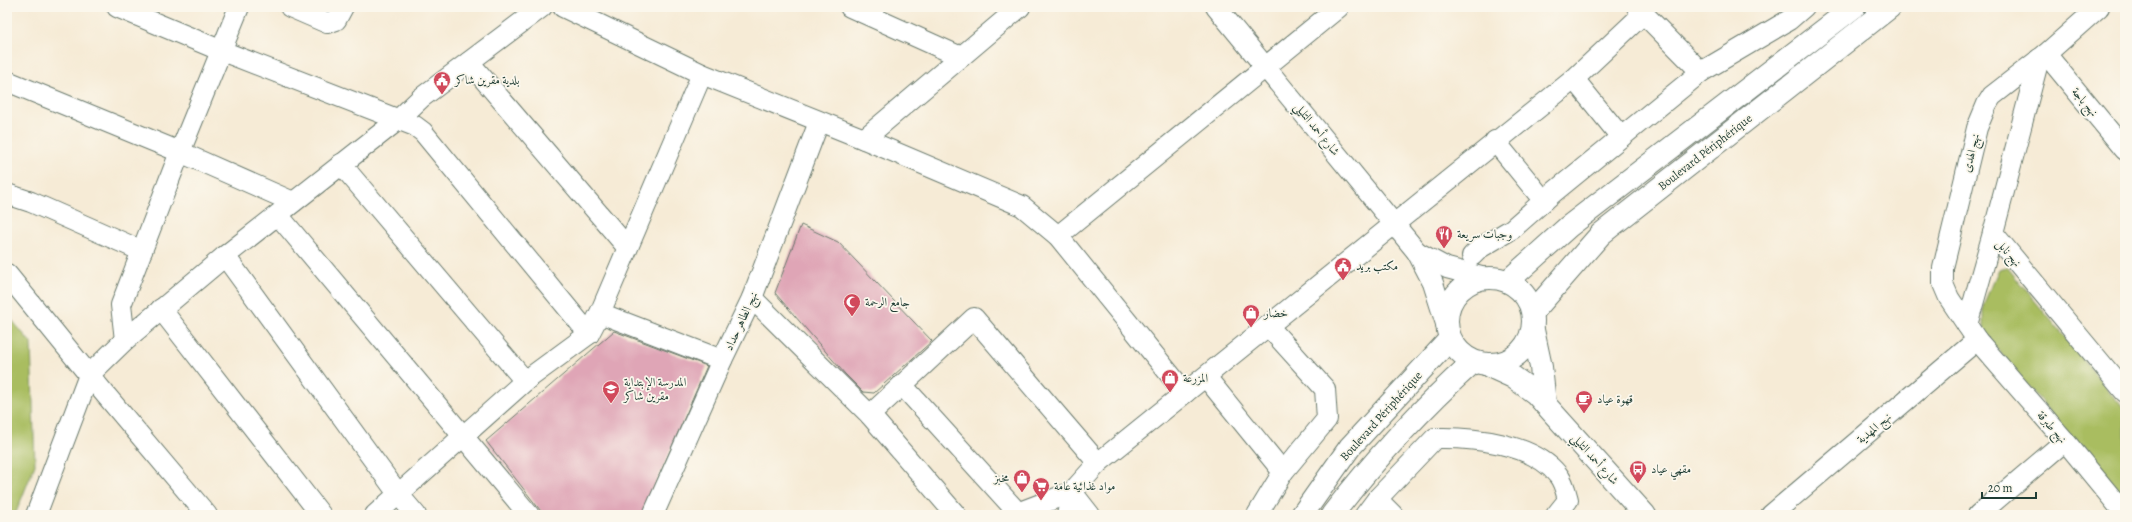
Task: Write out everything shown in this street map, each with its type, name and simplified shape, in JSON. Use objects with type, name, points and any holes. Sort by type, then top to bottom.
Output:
[{"type":"main road","name":"Boulevard Périphérique","points":[[1508,282],[1568,227],[1854,7]]},
{"type":"main road","name":"Boulevard Périphérique","points":[[1533,321],[1602,234],[1890,7]]},
{"type":"main road","points":[[1533,321],[1528,344],[1518,356],[1504,363],[1481,364],[1460,352],[1449,333],[1448,314],[1452,300],[1461,290],[1472,282],[1485,278],[1497,278],[1520,289],[1528,299],[1533,321],[1541,367],[1545,404]]},
{"type":"main road","name":"Boulevard Périphérique","points":[[1302,515],[1350,447],[1449,333]]},
{"type":"main road","points":[[1332,515],[1351,490],[1422,411],[1481,364]]},
{"type":"main road","name":"شارع أحمد التليلي","points":[[1481,364],[1513,377],[1535,393],[1645,515]]},
{"type":"street","points":[[118,7],[222,51],[415,126],[423,132],[589,334]]},
{"type":"street","points":[[125,340],[121,305],[180,152],[239,7]]},
{"type":"street","points":[[290,7],[328,23],[336,20],[343,7]]},
{"type":"street","points":[[36,515],[89,375],[125,340],[225,256],[398,120],[421,98],[542,7]]},
{"type":"street","points":[[563,7],[702,74],[864,139],[1022,206],[1058,236],[1185,393]]},
{"type":"street","points":[[850,7],[961,57]]},
{"type":"street","points":[[864,139],[1020,7]]},
{"type":"street","name":"شارع أحمد التليلي","points":[[1216,7],[1417,252]]},
{"type":"street","points":[[1058,236],[1339,7]]},
{"type":"street","points":[[1472,256],[1480,248],[1512,229],[1701,72],[1789,20],[1804,7]]},
{"type":"street","name":"نهج الهدى","points":[[1972,332],[1949,298],[1943,284],[1943,268],[1977,128],[1992,96],[2042,56],[2099,7]]},
{"type":"street","points":[[902,385],[1017,514],[1072,492],[1098,463],[1206,377],[1495,141],[1574,79],[1642,9],[1701,72]]},
{"type":"street","name":"نهج باجة","points":[[2042,56],[2125,150]]},
{"type":"street","name":"نهج نابل","points":[[2042,56],[1993,233],[2125,392]]},
{"type":"street","points":[[469,62],[627,247]]},
{"type":"street","points":[[375,515],[399,495],[463,435],[526,381],[589,334],[600,313],[702,74]]},
{"type":"street","points":[[1574,79],[1622,137]]},
{"type":"street","points":[[7,81],[180,152],[293,202]]},
{"type":"street","name":"نهج الطاهر حداد","points":[[653,515],[722,360],[752,298],[819,122]]},
{"type":"street","points":[[1495,141],[1544,201]]},
{"type":"street","points":[[341,164],[526,381]]},
{"type":"street","points":[[7,194],[30,202],[142,251]]},
{"type":"street","points":[[278,215],[530,515]]},
{"type":"street","points":[[1972,332],[1993,233]]},
{"type":"street","points":[[1417,252],[1448,268],[1485,278]]},
{"type":"street","points":[[1417,252],[1433,283],[1449,333]]},
{"type":"street","points":[[225,256],[399,495],[416,515]]},
{"type":"street","points":[[7,274],[89,375],[207,515]]},
{"type":"street","points":[[752,298],[870,415],[956,515]]},
{"type":"street","points":[[161,309],[321,515]]},
{"type":"street","points":[[600,313],[722,360]]},
{"type":"street","points":[[870,415],[974,318],[1098,463]]},
{"type":"street","points":[[1257,515],[1283,472],[1327,419],[1325,389],[1268,326]]},
{"type":"street","name":"نهج طبرقة","points":[[1972,332],[2125,514]]},
{"type":"street","name":"نهج المهدية","points":[[1771,515],[1972,332]]},
{"type":"street","points":[[1206,377],[1283,472]]},
{"type":"street","points":[[1365,515],[1377,499],[1435,438],[1455,438],[1505,445],[1536,456],[1558,474],[1563,483],[1568,500],[1556,515]]},
{"type":"street","points":[[1978,515],[2065,441]]},
{"type":"street","points":[[1067,515],[1072,492]]},
{"type":"street","points":[[1072,492],[1090,515]]},
{"type":"street","points":[[1377,499],[1393,515]]},
{"type":"green space","points":[[2007,267],[2125,410],[2125,502],[1983,332],[1983,305],[1999,269]]},
{"type":"green space","points":[[7,314],[31,343],[35,465],[15,515],[7,515]]},
{"type":"building","name":"جامع الرحمة","points":[[801,225],[838,242],[932,341],[874,393],[863,392],[845,374],[775,293]]},
{"type":"building","name":"المدرسة الإبتداية مقرين شاكر","points":[[614,331],[707,366],[642,515],[544,515],[486,441]]},
{"type":"place","name":"بلدية مقرين شاكر","points":[[442,95]]},
{"type":"place","name":"وجبات سريعة","points":[[1444,249]]},
{"type":"place","name":"مكتب بريد","points":[[1343,281]]},
{"type":"place","name":"جامع الرحمة","points":[[852,317]]},
{"type":"place","name":"خضار","points":[[1251,328]]},
{"type":"place","name":"المزرعة","points":[[1170,393]]},
{"type":"place","name":"المدرسة الإبتداية مقرين شاكر","points":[[611,404]]},
{"type":"place","name":"قهوة عياد","points":[[1584,414]]},
{"type":"place","name":"مقهي عياد","points":[[1638,484]]},
{"type":"place","name":"مخبز","points":[[1022,493]]},
{"type":"place","name":"مواد غذائية عامة","points":[[1041,501]]}]
